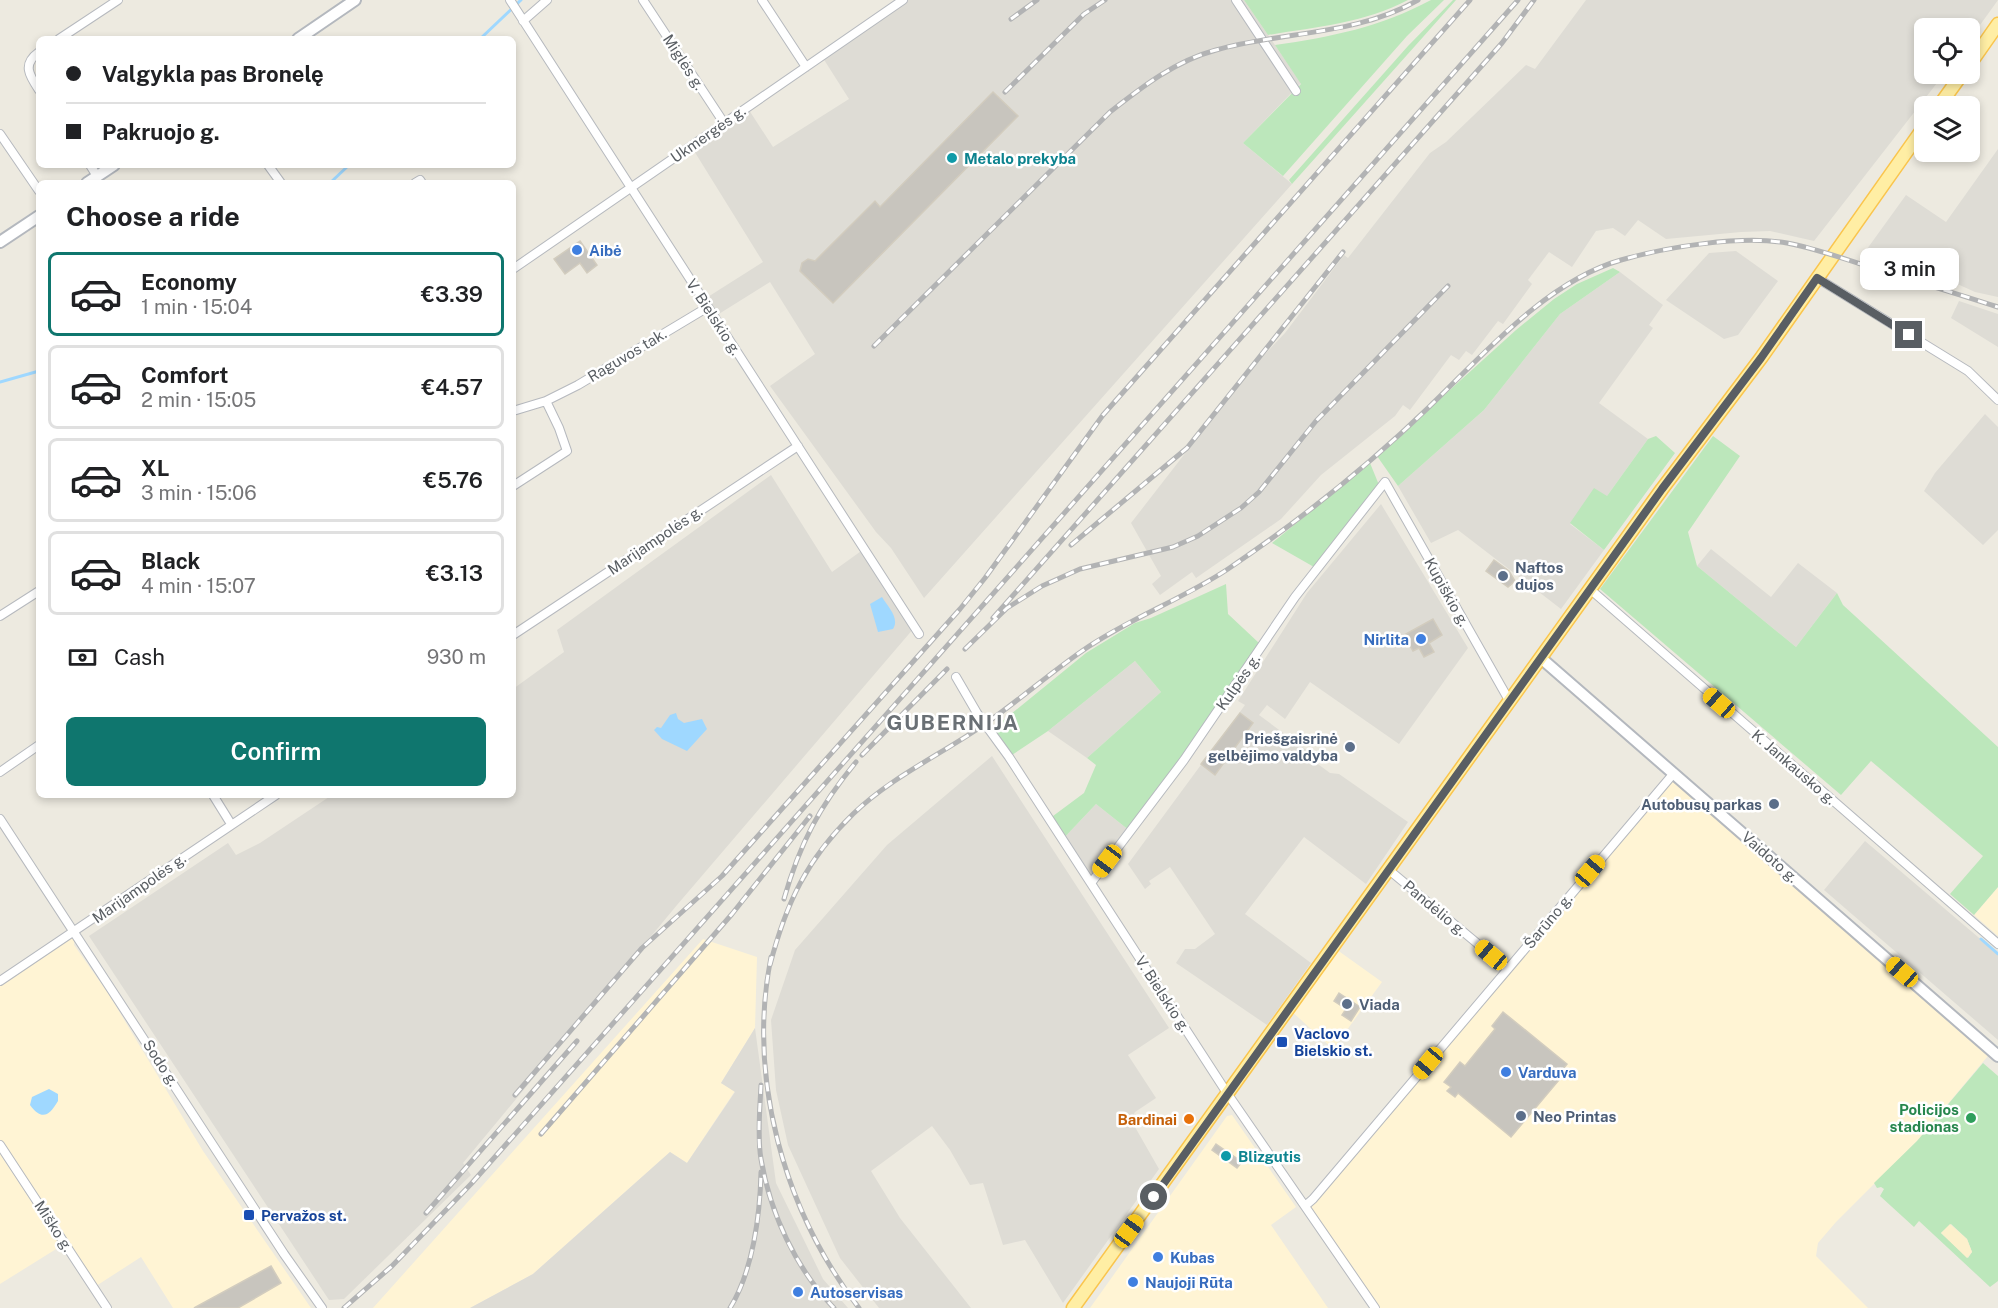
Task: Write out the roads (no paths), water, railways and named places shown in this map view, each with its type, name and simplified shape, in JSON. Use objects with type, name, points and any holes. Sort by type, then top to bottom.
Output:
[{"type":"main road","points":[[302,36],[355,0]]},
{"type":"main road","points":[[1980,50],[1998,24]]},
{"type":"main road","points":[[1074,1308],[1914,141]]},
{"type":"main road","points":[[91,180],[109,168]]},
{"type":"main road","points":[[0,242],[36,218]]},
{"type":"main road","name":"Vaidoto g.","points":[[1542,659],[1998,1056]]},
{"type":"street","points":[[64,36],[118,0]]},
{"type":"street","points":[[524,21],[547,0]]},
{"type":"street","name":"Miglės g.","points":[[643,0],[724,123]]},
{"type":"street","points":[[762,0],[806,67]]},
{"type":"street","name":"Ukmergės g.","points":[[516,267],[806,67],[893,3],[903,0]]},
{"type":"street","points":[[1236,0],[1296,91]]},
{"type":"street","name":"V. Bielskio g.","points":[[511,2],[919,634]]},
{"type":"street","points":[[36,54],[31,58],[28,67],[29,76],[36,86]]},
{"type":"street","points":[[0,134],[36,186]]},
{"type":"street","points":[[92,168],[97,176]]},
{"type":"street","points":[[1817,278],[1968,371],[1998,400]]},
{"type":"street","name":"Raguvos tak.","points":[[516,410],[546,401],[578,385],[708,307]]},
{"type":"street","points":[[516,484],[567,451],[546,401]]},
{"type":"street","name":"Marijampolės g.","points":[[516,633],[798,446]]},
{"type":"street","name":"Kupiškio g.","points":[[1385,482],[1510,702]]},
{"type":"street","name":"Kulpės g.","points":[[1091,883],[1184,760],[1295,597],[1385,482]]},
{"type":"street","name":"K. Jankausko g.","points":[[1591,590],[1998,944]]},
{"type":"street","points":[[0,616],[36,593]]},
{"type":"street","name":"V. Bielskio g.","points":[[956,677],[1227,1093],[1375,1308]]},
{"type":"street","points":[[0,772],[36,747]]},
{"type":"street","name":"Šarūno g.","points":[[1305,1206],[1674,773]]},
{"type":"street","points":[[215,798],[231,824]]},
{"type":"street","name":"Marijampolės g.","points":[[0,981],[271,798]]},
{"type":"street","name":"Sodo g.","points":[[0,819],[284,1254],[322,1308]]},
{"type":"street","name":"Pandėlio g.","points":[[1389,870],[1508,969]]},
{"type":"street","name":"Miško g.","points":[[0,1145],[107,1308]]},
{"type":"water","points":[[882,597],[892,613],[895,625],[893,629],[878,632],[870,604]]},
{"type":"water","points":[[676,713],[678,719],[684,723],[702,719],[707,729],[687,751],[662,739],[654,730],[657,727],[661,728],[670,715]]},
{"type":"water","points":[[49,1089],[58,1094],[58,1101],[52,1110],[42,1115],[30,1105],[32,1097]]},
{"type":"waterway","points":[[483,36],[521,0]]},
{"type":"waterway","points":[[333,180],[346,168]]},
{"type":"waterway","points":[[0,382],[36,372]]},
{"type":"waterway","points":[[1981,939],[1998,954]]},
{"type":"railway","points":[[1011,19],[1037,0]]},
{"type":"railway","points":[[1005,92],[1084,14],[1105,0]]},
{"type":"railway","points":[[874,346],[1110,112],[1160,76],[1187,61],[1216,50],[1267,39],[1345,27],[1394,12],[1418,0]]},
{"type":"railway","points":[[515,1095],[642,948],[722,876],[960,609],[1103,415],[1470,0]]},
{"type":"railway","points":[[344,1308],[392,1266],[471,1184],[1518,0]]},
{"type":"railway","points":[[993,618],[1502,43],[1534,0]]},
{"type":"railway","points":[[770,965],[783,922],[800,883],[837,831],[868,801],[900,777],[985,724],[1100,640],[1210,580],[1281,532],[1382,450],[1518,322],[1568,284],[1594,270],[1621,260],[1681,247],[1726,241],[1769,241],[1817,250],[1998,307]]},
{"type":"railway","points":[[1071,545],[1187,448],[1343,252]]},
{"type":"railway","points":[[965,649],[1007,608],[1042,586],[1080,569],[1173,547],[1198,536],[1241,508],[1259,492],[1316,421],[1448,286]]},
{"type":"railway","points":[[862,755],[947,669]]},
{"type":"railway","points":[[784,899],[797,860],[812,826],[831,795],[856,762]]},
{"type":"railway","points":[[541,1134],[732,914],[810,816]]},
{"type":"railway","points":[[771,957],[765,1003],[764,1049],[769,1096],[778,1142],[792,1186],[810,1229],[833,1270],[859,1308]]},
{"type":"railway","points":[[426,1213],[577,1041]]},
{"type":"railway","points":[[761,1085],[760,1150],[771,1200],[797,1258],[820,1293],[834,1308]]},
{"type":"railway","points":[[730,1308],[750,1260],[759,1206],[761,1172]]},
{"type":"place","name":"Metalo prekyba","points":[[952,158]]},
{"type":"place","name":"Aibė","points":[[577,250]]},
{"type":"place","name":"Naftos dujos","points":[[1503,576]]},
{"type":"place","name":"Nirlita","points":[[1421,639]]},
{"type":"place","name":"Priešgaisrinė gelbėjimo valdyba","points":[[1350,747]]},
{"type":"place","name":"Autobusų parkas","points":[[1774,804]]},
{"type":"place","name":"Viada","points":[[1347,1004]]},
{"type":"place","name":"Vaclovo Bielskio st.","points":[[1282,1042]]},
{"type":"place","name":"Varduva","points":[[1506,1072]]},
{"type":"place","name":"Neo Printas","points":[[1521,1116]]},
{"type":"place","name":"Policijos stadionas","points":[[1971,1118]]},
{"type":"place","name":"Bardinai","points":[[1189,1119]]},
{"type":"place","name":"Blizgutis","points":[[1226,1156]]},
{"type":"place","name":"Pervažos st.","points":[[249,1215]]},
{"type":"place","name":"Kubas","points":[[1158,1257]]},
{"type":"place","name":"Naujoji Rūta","points":[[1133,1282]]},
{"type":"place","name":"Autoservisas","points":[[798,1292]]},
{"type":"district","name":"GUBERNIJA","points":[[953,722]]}]
